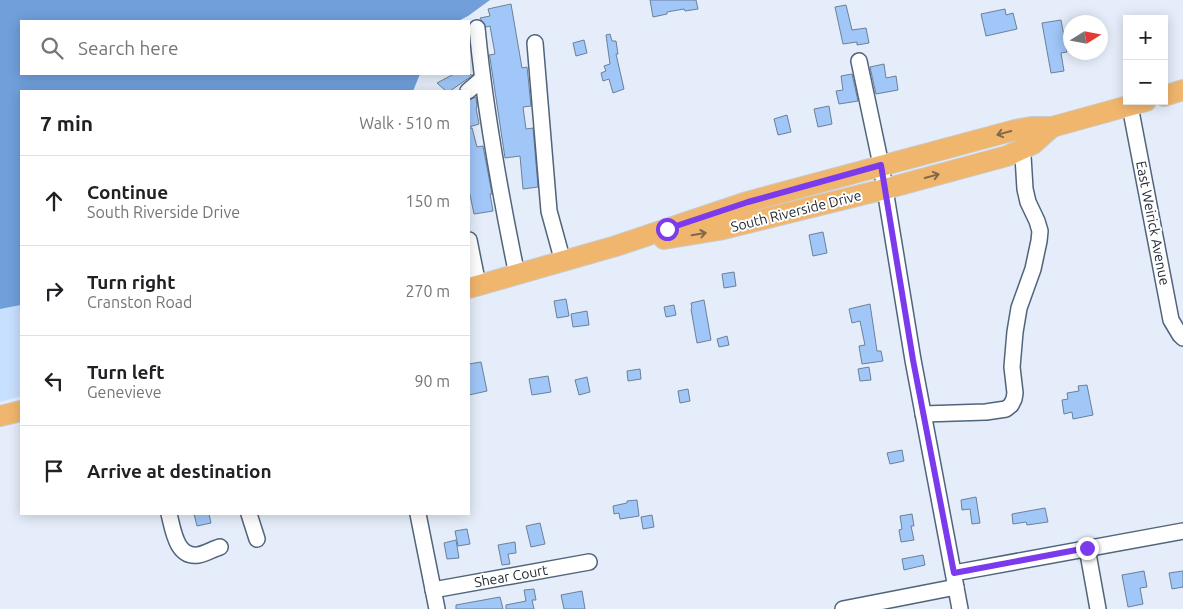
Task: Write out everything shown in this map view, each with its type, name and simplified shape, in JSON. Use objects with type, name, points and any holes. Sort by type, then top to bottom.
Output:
[{"type":"main road","points":[[1168,95],[1183,90]]},
{"type":"main road","name":"South Riverside Drive","points":[[474,286],[616,246],[748,202],[881,165],[1015,130],[1031,127],[1052,127],[1134,105]]},
{"type":"main road","name":"South Riverside Drive","points":[[616,246],[719,230],[885,189],[1020,151],[1032,144],[1052,127]]},
{"type":"main road","points":[[0,416],[20,411]]},
{"type":"street","points":[[477,28],[482,78],[504,212],[517,275]]},
{"type":"street","points":[[535,43],[549,211],[563,262]]},
{"type":"street","points":[[859,61],[881,165],[923,414],[960,609]]},
{"type":"street","points":[[469,90],[482,78]]},
{"type":"street","name":"East Weirick Avenue","points":[[1138,105],[1171,320],[1183,338]]},
{"type":"street","points":[[923,414],[986,412],[1006,409],[1014,400],[1012,367],[1015,332],[1019,308],[1033,269],[1040,231],[1028,202],[1023,156],[1020,151]]},
{"type":"street","points":[[470,249],[474,286]]},
{"type":"street","points":[[169,515],[178,546],[186,554],[197,555],[220,547]]},
{"type":"street","points":[[249,515],[257,539]]},
{"type":"street","points":[[418,515],[437,609]]},
{"type":"street","points":[[843,609],[1087,548],[1183,531]]},
{"type":"street","points":[[1087,548],[1098,609]]},
{"type":"street","name":"Shear Court","points":[[433,590],[589,562]]},
{"type":"shaded area","points":[[20,305],[20,396],[0,402],[0,309]]},
{"type":"water","points":[[0,0],[490,0],[460,20],[20,20],[20,75],[420,75],[413,90],[20,90],[20,305],[0,309]]},
{"type":"building","points":[[650,0],[696,0],[698,9],[667,12],[667,14],[653,17]]},
{"type":"building","points":[[511,4],[522,68],[527,67],[531,106],[523,107],[526,129],[533,128],[538,187],[523,189],[520,156],[505,158],[489,55],[495,54],[490,26],[486,27],[480,18],[490,16],[488,9]]},
{"type":"building","points":[[846,5],[852,30],[866,28],[869,43],[857,45],[857,42],[843,44],[835,7]]},
{"type":"building","points":[[1005,9],[1006,15],[1013,13],[1017,29],[986,36],[981,14]]},
{"type":"building","points":[[1061,20],[1063,53],[1061,53],[1064,71],[1051,73],[1042,23]]},
{"type":"building","points":[[610,34],[612,41],[616,41],[618,54],[616,54],[624,89],[613,93],[609,79],[603,81],[601,73],[606,71],[604,66],[610,64],[606,35]]},
{"type":"building","points":[[584,40],[587,53],[576,56],[573,43]]},
{"type":"building","points":[[884,64],[886,78],[896,76],[898,90],[876,94],[870,67]]},
{"type":"building","points":[[852,74],[858,101],[839,104],[836,91],[843,90],[841,76]]},
{"type":"building","points":[[452,75],[473,75],[451,90],[445,90],[437,83]]},
{"type":"building","points":[[476,97],[479,124],[470,127],[470,100]]},
{"type":"building","points":[[829,106],[832,124],[818,127],[814,109]]},
{"type":"building","points":[[787,115],[791,132],[778,135],[774,119]]},
{"type":"building","points":[[470,128],[472,128],[477,147],[483,146],[492,194],[490,194],[493,211],[474,214],[470,195]]},
{"type":"building","points":[[823,232],[827,253],[813,256],[809,235]]},
{"type":"building","points":[[734,272],[736,286],[724,288],[722,274]]},
{"type":"building","points":[[566,299],[569,316],[557,318],[554,301]]},
{"type":"building","points":[[704,300],[711,340],[697,343],[691,303]]},
{"type":"building","points":[[870,304],[877,351],[881,351],[883,361],[862,364],[859,346],[865,345],[860,321],[852,323],[849,309]]},
{"type":"building","points":[[674,305],[676,315],[666,317],[664,307]]},
{"type":"building","points":[[587,311],[589,325],[573,327],[571,314]]},
{"type":"building","points":[[727,336],[729,345],[719,347],[717,339]]},
{"type":"building","points":[[481,362],[487,391],[470,395],[470,364]]},
{"type":"building","points":[[869,367],[871,380],[860,381],[858,369]]},
{"type":"building","points":[[640,369],[641,379],[628,381],[627,371]]},
{"type":"building","points":[[548,376],[551,392],[532,395],[529,379]]},
{"type":"building","points":[[587,377],[590,392],[579,395],[575,380]]},
{"type":"building","points":[[1087,385],[1093,415],[1073,419],[1072,412],[1064,414],[1062,400],[1068,399],[1067,393],[1079,391],[1078,386]]},
{"type":"building","points":[[688,389],[690,401],[680,403],[678,391]]},
{"type":"building","points":[[902,450],[904,461],[890,464],[887,453]]},
{"type":"building","points":[[976,497],[980,523],[972,524],[970,509],[962,510],[961,500]]},
{"type":"building","points":[[637,500],[639,516],[620,519],[619,513],[614,514],[613,506]]},
{"type":"building","points":[[1045,508],[1048,522],[1027,525],[1026,522],[1013,524],[1012,514]]},
{"type":"building","points":[[912,514],[914,526],[911,526],[914,540],[901,542],[899,530],[902,529],[900,516]]},
{"type":"building","points":[[194,515],[209,515],[211,523],[197,526]]},
{"type":"building","points":[[652,515],[654,527],[643,529],[641,517]]},
{"type":"building","points":[[540,523],[545,544],[531,547],[526,526]]},
{"type":"building","points":[[467,529],[470,544],[458,546],[455,531]]},
{"type":"building","points":[[456,540],[459,558],[447,559],[444,543]]},
{"type":"building","points":[[515,542],[516,553],[508,554],[510,564],[502,565],[498,545]]},
{"type":"building","points":[[923,555],[925,565],[904,570],[902,559]]},
{"type":"building","points":[[1144,571],[1147,587],[1140,588],[1143,604],[1128,607],[1122,575]]},
{"type":"building","points":[[1183,571],[1183,587],[1172,589],[1169,573]]},
{"type":"building","points":[[534,589],[536,600],[532,600],[534,609],[506,609],[506,605],[526,601],[524,590]]},
{"type":"building","points":[[582,591],[585,609],[564,609],[561,595]]},
{"type":"building","points":[[500,597],[503,609],[456,609],[456,605]]},
{"type":"route","points":[[667,229],[748,202],[881,165],[913,360],[954,573],[1087,548]]}]
